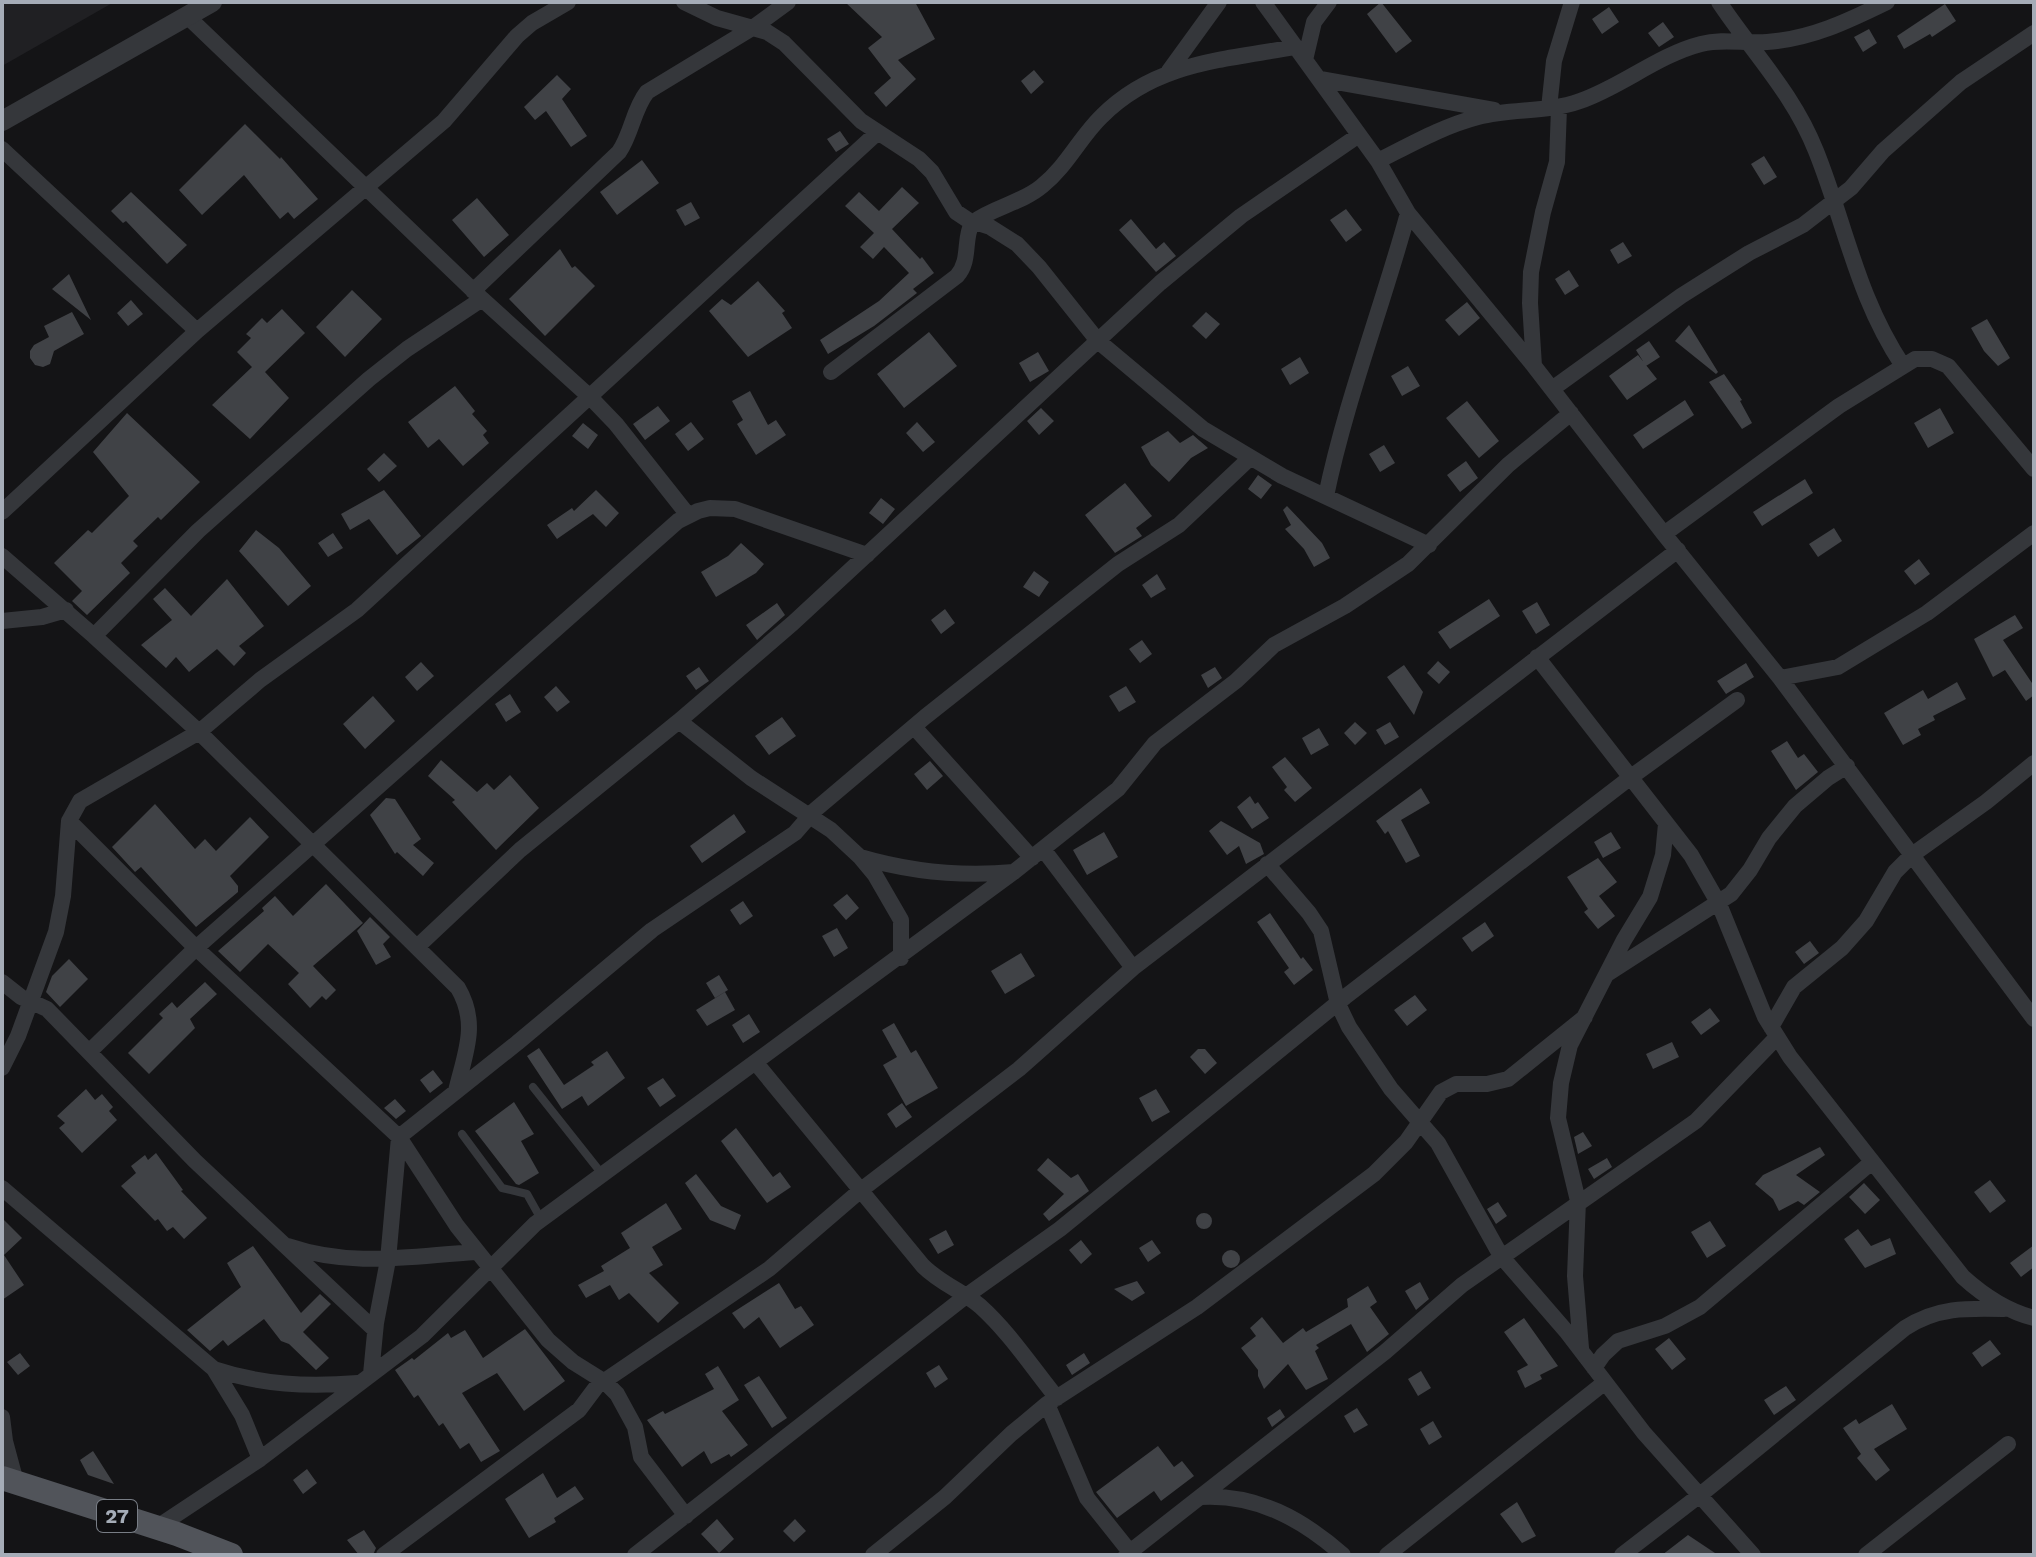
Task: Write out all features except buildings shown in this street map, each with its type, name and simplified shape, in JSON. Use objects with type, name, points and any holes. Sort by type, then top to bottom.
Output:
[{"type":"main road","name":"27","points":[[9,1480],[231,1555]]},
{"type":"street","points":[[2,121],[212,2]]},
{"type":"street","points":[[2,512],[197,331],[461,104],[517,36],[532,23],[568,2]]},
{"type":"street","points":[[684,2],[717,18],[754,27],[784,43],[861,121],[919,159],[940,182],[956,212],[968,220],[975,220],[1031,195],[1060,169],[1098,119],[1143,83],[1169,71],[1300,54]]},
{"type":"street","points":[[94,636],[198,531],[369,379],[477,295],[619,152],[630,132],[640,100],[647,92],[754,27],[788,2]]},
{"type":"street","points":[[1169,71],[1219,2]]},
{"type":"street","points":[[1263,2],[1378,161],[1408,213],[1534,366],[1780,678],[2034,1019]]},
{"type":"street","points":[[1300,54],[1314,22],[1329,2]]},
{"type":"street","points":[[1534,366],[1531,272],[1557,162],[1554,61],[1572,2]]},
{"type":"street","points":[[1719,2],[1781,85],[1802,120],[1834,201],[1865,298],[1875,321],[1903,366]]},
{"type":"street","points":[[1378,161],[1455,124],[1503,112],[1554,108],[1584,100],[1692,46],[1720,41],[1747,43],[1793,39],[1817,33],[1887,2]]},
{"type":"street","points":[[187,16],[477,295],[590,397],[616,424],[688,515]]},
{"type":"street","points":[[1552,389],[1681,296],[1749,253],[1803,225],[1834,201],[1868,170],[1883,151],[1961,82],[2034,33]]},
{"type":"street","points":[[1320,79],[1503,112]]},
{"type":"street","points":[[2,1068],[18,1036],[61,915],[69,821],[74,810],[88,795],[199,732],[260,680],[368,600],[878,132]]},
{"type":"street","points":[[417,947],[520,850],[679,721],[867,555],[1200,249],[1299,174],[1359,135]]},
{"type":"street","points":[[2,149],[197,331]]},
{"type":"street","points":[[1326,496],[1336,448],[1385,298],[1408,213]]},
{"type":"street","points":[[975,220],[1004,235],[1028,255],[1098,341],[1180,410],[1250,458],[1429,545]]},
{"type":"street","points":[[831,372],[957,276],[966,263],[968,232],[975,220]]},
{"type":"street","points":[[1664,534],[1839,406],[1915,359],[1941,361],[1948,366],[2034,469]]},
{"type":"street","points":[[156,1528],[260,1459],[443,1318],[513,1243],[541,1220],[901,958],[1037,854],[1118,789],[1155,743],[1236,681],[1260,656],[1408,564],[1508,465],[1571,413]]},
{"type":"street","points":[[365,1378],[388,1260],[399,1137],[652,930],[795,833],[810,816],[925,717],[1118,564],[1179,525],[1250,458]]},
{"type":"street","points":[[89,1052],[196,948],[688,515],[710,508],[735,509],[867,555]]},
{"type":"street","points":[[1780,678],[1838,667],[1927,613],[2034,533]]},
{"type":"street","points":[[384,1555],[579,1410],[593,1391],[605,1382],[769,1269],[861,1190],[978,1103],[1133,968],[1678,550]]},
{"type":"street","points":[[2,556],[199,732],[458,988],[469,1012],[471,1025],[456,1091]]},
{"type":"street","points":[[2,621],[42,617],[66,610]]},
{"type":"street","points":[[1537,657],[1691,855],[1719,904],[1754,994],[1774,1032],[1963,1277],[2007,1309],[2034,1318]]},
{"type":"street","points":[[635,1555],[966,1296],[1060,1229],[1338,1004],[1631,777],[1737,700]]},
{"type":"street","points":[[679,721],[751,778],[831,830],[860,857],[875,875],[899,915],[901,958]]},
{"type":"street","points":[[915,728],[1037,854],[1133,968]]},
{"type":"street","points":[[756,1063],[923,1266],[994,1319],[1052,1401],[1087,1498],[1128,1553],[1385,1352],[1433,1308],[1501,1256],[1578,1206],[1696,1121],[1774,1032],[1794,987],[1855,934],[1895,872],[1912,855],[1997,794],[2034,763]]},
{"type":"street","points":[[1606,975],[1719,904],[1741,883],[1769,838],[1795,806],[1847,766]]},
{"type":"street","points":[[69,821],[196,948],[399,1137],[476,1252],[548,1340],[573,1362],[605,1382],[630,1414],[641,1457],[686,1516]]},
{"type":"street","points":[[1582,1352],[1575,1276],[1578,1206],[1558,1118],[1559,1101],[1567,1055],[1606,975],[1650,897],[1663,855],[1666,824]]},
{"type":"street","points":[[860,857],[913,871],[941,874],[1015,871]]},
{"type":"street","points":[[1267,864],[1321,931],[1338,1004],[1369,1059],[1445,1154],[1501,1256],[1582,1352],[1644,1433],[1753,1555]]},
{"type":"street","points":[[2,982],[21,997],[47,1009],[195,1161],[375,1330]]},
{"type":"street","points":[[873,1555],[945,1497],[1011,1434],[1052,1401],[1197,1307],[1374,1174],[1398,1150],[1427,1108],[1448,1087],[1466,1082],[1487,1084],[1508,1079],[1585,1017]]},
{"type":"street","points":[[1594,1368],[1618,1341],[1665,1326],[1716,1295],[1872,1162]]},
{"type":"street","points":[[2,1188],[214,1369],[242,1415],[260,1459]]},
{"type":"street","points":[[284,1244],[330,1258],[388,1260],[476,1252]]},
{"type":"street","points":[[1622,1555],[1919,1319],[1961,1307],[2007,1309]]},
{"type":"street","points":[[214,1369],[277,1384],[319,1386],[365,1378]]},
{"type":"street","points":[[1387,1555],[1604,1383]]},
{"type":"street","points":[[2,1417],[9,1480]]},
{"type":"street","points":[[1866,1555],[2008,1444]]},
{"type":"street","points":[[1201,1497],[1233,1497],[1276,1509],[1308,1527],[1343,1555]]},
{"type":"lane","points":[[533,1087],[603,1175]]},
{"type":"lane","points":[[462,1134],[502,1188],[527,1194],[541,1220]]},
{"type":"shaded area","points":[[2,2],[114,2],[2,66]]}]
